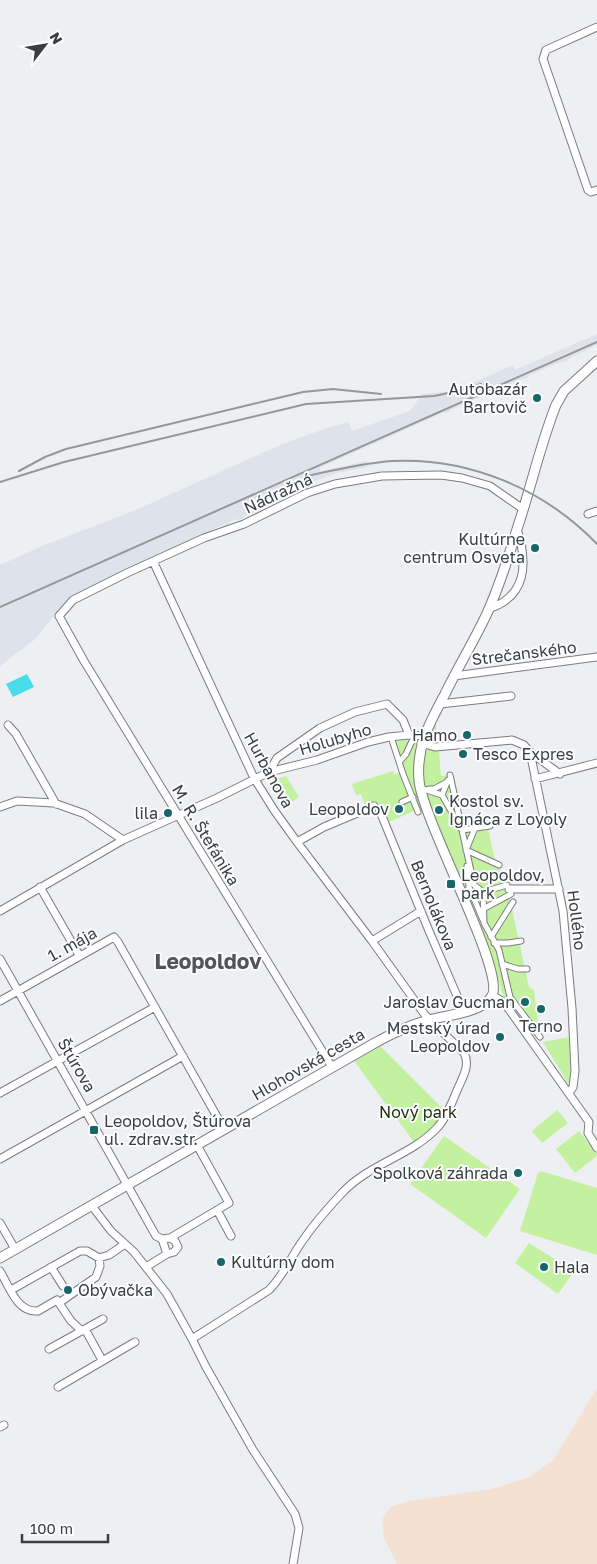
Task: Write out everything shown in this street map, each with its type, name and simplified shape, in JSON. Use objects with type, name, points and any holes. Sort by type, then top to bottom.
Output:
[{"type":"street","points":[[596,191],[588,190],[543,59],[546,50],[597,27]]},
{"type":"street","points":[[597,361],[564,391],[556,405],[518,529],[488,609],[422,740],[418,761],[420,789],[480,939],[493,978],[494,988],[492,995],[502,1001],[508,1008],[587,1119],[588,1133],[597,1148]]},
{"type":"street","name":"Nádražná","points":[[59,616],[73,600],[153,561],[204,538],[244,524],[307,493],[335,484],[362,478],[421,474],[462,478],[490,486],[523,508]]},
{"type":"street","points":[[588,514],[597,511]]},
{"type":"street","points":[[488,609],[505,602],[520,584],[524,564],[523,546],[518,529]]},
{"type":"street","name":"Hurbanova","points":[[153,561],[254,778],[274,810],[429,1020],[467,1058],[467,1066],[463,1078],[438,1128],[412,1147],[368,1170],[346,1189],[320,1216],[300,1244],[279,1280],[269,1290],[192,1339]]},
{"type":"street","name":"M. R. Štefánika","points":[[59,616],[84,661],[332,1068]]},
{"type":"street","name":"Strečanského","points":[[454,676],[597,657]]},
{"type":"street","points":[[440,704],[510,696]]},
{"type":"street","name":"Holubyho","points":[[269,772],[277,758],[320,728],[355,712],[387,704],[403,720],[410,738]]},
{"type":"street","points":[[8,725],[16,734],[56,804]]},
{"type":"street","name":"Holubyho","points":[[0,911],[123,840],[217,798],[254,778],[269,772],[317,760],[368,742],[389,737],[410,738],[422,740],[435,747],[512,740],[524,745],[530,752]]},
{"type":"street","points":[[400,761],[406,754],[410,738]]},
{"type":"street","points":[[392,740],[418,812]]},
{"type":"street","points":[[530,752],[560,774]]},
{"type":"street","name":"Hollého","points":[[530,752],[559,889],[570,977],[575,1071],[573,1088],[569,1093]]},
{"type":"street","points":[[535,779],[597,763]]},
{"type":"street","points":[[442,795],[450,775],[466,850],[469,887],[484,923],[499,950],[510,997],[540,1037]]},
{"type":"street","points":[[447,782],[434,789],[423,789],[442,795],[462,830]]},
{"type":"street","points":[[410,791],[418,790]]},
{"type":"street","points":[[402,802],[413,797]]},
{"type":"street","points":[[0,807],[17,801],[56,804],[85,814],[123,840]]},
{"type":"street","name":"Bernolákova","points":[[297,842],[340,820],[377,808],[464,1012]]},
{"type":"street","points":[[462,830],[490,826]]},
{"type":"street","points":[[466,850],[475,828]]},
{"type":"street","points":[[466,850],[499,865]]},
{"type":"street","points":[[40,887],[79,955]]},
{"type":"street","points":[[469,887],[483,892],[509,889],[559,889]]},
{"type":"street","points":[[475,903],[483,907],[491,905],[509,889]]},
{"type":"street","points":[[483,892],[484,923]]},
{"type":"street","points":[[491,937],[513,902]]},
{"type":"street","points":[[372,941],[421,911]]},
{"type":"street","name":"1. mája","points":[[0,1001],[79,955],[114,938],[224,1129]]},
{"type":"street","points":[[494,942],[508,943],[521,941]]},
{"type":"street","name":"Štúrova","points":[[0,959],[128,1185]]},
{"type":"street","points":[[502,964],[518,970],[527,969]]},
{"type":"street","name":"Hlohovská cesta","points":[[0,1258],[399,1030],[477,1008],[492,995]]},
{"type":"street","points":[[0,1093],[155,1007]]},
{"type":"street","points":[[0,1159],[183,1056]]},
{"type":"street","points":[[162,1240],[170,1238],[229,1203],[196,1145]]},
{"type":"street","points":[[128,1185],[156,1236],[162,1240],[167,1254]]},
{"type":"street","points":[[92,1206],[111,1232],[146,1267],[167,1294],[253,1450],[294,1514],[299,1528],[293,1564]]},
{"type":"street","points":[[217,1210],[231,1236]]},
{"type":"street","points":[[0,1223],[15,1249]]},
{"type":"street","points":[[146,1267],[167,1254],[174,1252],[178,1247],[175,1241],[170,1238]]},
{"type":"street","points":[[11,1290],[80,1251],[87,1251],[99,1258],[109,1255],[125,1244]]},
{"type":"street","points":[[59,1303],[96,1278],[100,1266],[99,1258]]},
{"type":"street","points":[[51,1266],[63,1286]]},
{"type":"street","points":[[0,1271],[18,1303],[28,1310],[38,1311],[57,1300],[71,1321],[83,1330],[102,1360]]},
{"type":"street","points":[[48,1349],[103,1319]]},
{"type":"street","points":[[58,1387],[135,1342]]},
{"type":"shaded area","points":[[597,334],[597,345],[567,361],[528,376],[528,378],[521,379],[487,396],[482,396],[319,468],[321,471],[367,461],[368,467],[337,473],[300,486],[287,492],[278,503],[271,504],[239,520],[229,522],[228,525],[223,525],[205,533],[205,535],[90,588],[64,603],[34,640],[0,666],[0,565],[42,546],[136,510],[280,445],[348,422],[352,431],[410,411],[422,394],[455,391],[513,365],[515,370]]},
{"type":"shaded area","points":[[597,1388],[597,1564],[397,1564],[384,1538],[382,1520],[390,1507],[410,1501],[491,1489],[530,1477],[554,1459]]},
{"type":"green space","points":[[442,709],[436,723],[436,735],[442,738],[441,742],[432,743],[427,736]]},
{"type":"green space","points":[[405,740],[417,743],[424,752],[431,749],[439,752],[441,776],[454,775],[464,823],[466,825],[485,821],[487,824],[494,856],[508,891],[529,987],[534,990],[540,1037],[536,1031],[530,1034],[518,1017],[521,1014],[516,1006],[509,1005],[504,997],[483,940],[476,911],[466,896],[429,804],[389,822],[386,821],[377,806],[365,806],[361,794],[356,795],[352,784],[393,771],[394,774],[400,773],[391,742]]},
{"type":"green space","points":[[286,776],[299,797],[284,807],[269,783]]},
{"type":"green space","points":[[569,1037],[571,1082],[568,1083],[543,1042]]},
{"type":"green space","name":"Nový park","points":[[380,1046],[444,1110],[430,1131],[414,1142],[354,1061]]},
{"type":"green space","points":[[557,1110],[568,1123],[542,1143],[532,1131]]},
{"type":"green space","points":[[579,1131],[597,1156],[575,1173],[556,1149]]},
{"type":"green space","points":[[444,1136],[520,1189],[486,1238],[410,1184]]},
{"type":"green space","points":[[541,1171],[597,1188],[597,1255],[520,1231],[538,1173]]},
{"type":"green space","name":"Hala","points":[[529,1243],[574,1271],[558,1294],[515,1263]]},
{"type":"water","points":[[27,674],[34,687],[13,697],[6,684]]},
{"type":"railway","points":[[0,607],[597,342]]},
{"type":"railway","points":[[0,482],[64,462],[306,404],[434,396],[481,384]]},
{"type":"railway","points":[[19,471],[45,457],[66,449],[303,392],[333,389],[381,394]]},
{"type":"railway","points":[[307,476],[360,465],[392,461],[421,461],[477,471],[503,480],[553,507],[576,524],[597,544]]},
{"type":"place","name":"Autobazár Bartovič","points":[[537,398]]},
{"type":"place","name":"Kultúrne centrum Osveta","points":[[535,548]]},
{"type":"place","name":"Hamo","points":[[467,735]]},
{"type":"place","name":"Tesco Expres","points":[[463,754]]},
{"type":"place","name":"Leopoldov","points":[[399,809]]},
{"type":"place","name":"Kostol sv. Ignáca z Loyoly","points":[[439,810]]},
{"type":"place","name":"lila","points":[[168,813]]},
{"type":"place","name":"Leopoldov, park","points":[[451,884]]},
{"type":"place","name":"Jaroslav Gucman","points":[[525,1002]]},
{"type":"place","name":"Terno","points":[[541,1009]]},
{"type":"place","name":"Mestský úrad Leopoldov","points":[[500,1037]]},
{"type":"place","name":"Leopoldov, Štúrova ul. zdrav.str.","points":[[94,1130]]},
{"type":"place","name":"Spolková záhrada","points":[[518,1173]]},
{"type":"place","name":"Kultúrny dom","points":[[221,1262]]},
{"type":"place","name":"Hala","points":[[544,1267]]},
{"type":"place","name":"Obývačka","points":[[68,1290]]},
{"type":"district","name":"Leopoldov","points":[[208,961]]}]
